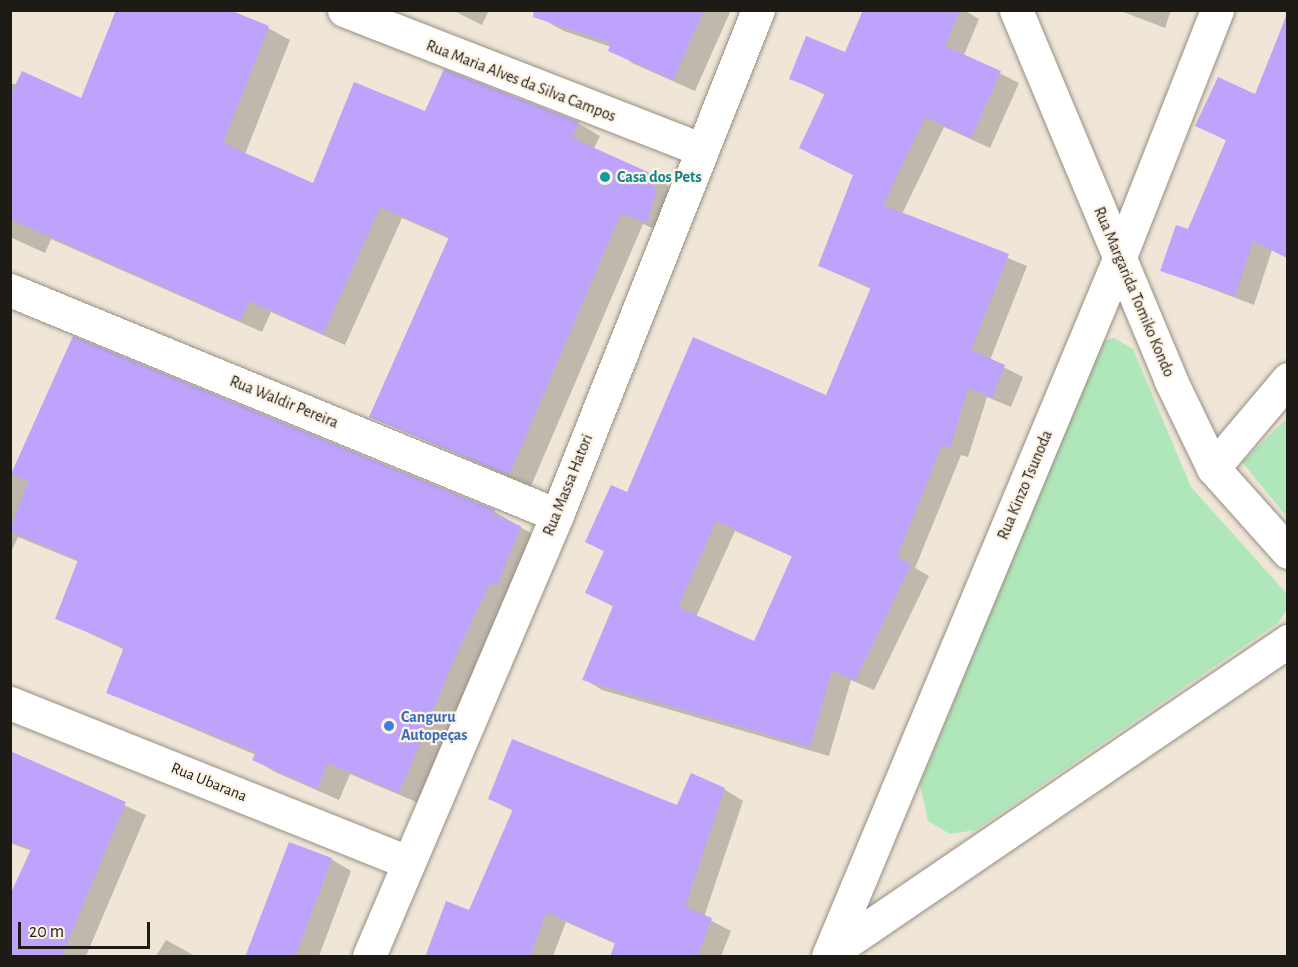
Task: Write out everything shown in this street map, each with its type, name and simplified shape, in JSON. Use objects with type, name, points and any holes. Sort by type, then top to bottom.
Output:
[{"type":"street","name":"Rua Maria Alves da Silva Campos","points":[[344,10],[700,149]]},
{"type":"street","name":"Rua Massa Hatori","points":[[369,957],[407,862],[557,515],[700,149],[758,10]]},
{"type":"street","name":"Rua Margarida Tomiko Kondo","points":[[1016,10],[1119,259],[1212,468],[1287,552]]},
{"type":"street","name":"Rua Kinzo Tsunoda","points":[[828,955],[1119,259],[1216,10]]},
{"type":"street","name":"Rua Waldir Pereira","points":[[10,290],[557,515]]},
{"type":"street","points":[[1212,468],[1284,388]]},
{"type":"street","points":[[828,955],[1287,641]]},
{"type":"street","name":"Rua Ubarana","points":[[10,703],[407,862]]},
{"type":"green space","points":[[1114,338],[1133,349],[1191,487],[1286,593],[1287,609],[1278,623],[976,830],[950,834],[928,821],[920,784],[1100,342]]},
{"type":"green space","points":[[1287,418],[1287,517],[1242,462]]},
{"type":"building","points":[[116,10],[230,10],[269,26],[223,143],[313,183],[354,82],[425,111],[444,69],[579,122],[572,138],[648,172],[656,192],[647,223],[621,213],[509,475],[369,417],[449,237],[380,207],[323,334],[249,301],[240,321],[10,219],[10,96],[22,71],[81,98]]},
{"type":"building","points":[[534,10],[704,10],[673,80],[608,51],[611,43],[533,17]]},
{"type":"building","points":[[863,10],[960,10],[945,46],[1001,71],[971,138],[925,117],[883,205],[1009,254],[971,350],[1005,365],[992,398],[968,388],[950,448],[942,445],[897,557],[911,564],[855,681],[832,670],[810,747],[582,680],[613,606],[585,593],[604,551],[585,542],[611,485],[627,492],[693,337],[826,395],[871,287],[818,266],[853,175],[799,148],[825,93],[789,79],[806,36],[845,52]],"holes":[[[716,521],[792,556],[754,641],[678,607]]]},
{"type":"building","points":[[1286,17],[1287,258],[1253,241],[1235,296],[1160,271],[1176,225],[1188,229],[1226,140],[1195,126],[1218,77],[1255,94]]},
{"type":"building","points":[[73,336],[495,510],[493,514],[521,526],[497,585],[490,583],[456,655],[399,793],[328,763],[317,789],[252,760],[256,752],[106,693],[124,647],[55,619],[78,560],[10,531],[28,481],[11,474]]},
{"type":"building","points":[[512,739],[677,805],[691,773],[725,788],[685,907],[712,918],[697,957],[610,957],[615,943],[546,912],[530,957],[425,957],[446,901],[469,910],[513,809],[488,799]]},
{"type":"building","points":[[10,751],[126,802],[61,957],[10,957],[10,895],[31,849],[10,841]]},
{"type":"building","points":[[289,842],[332,858],[295,957],[245,957]]},
{"type":"place","name":"Casa dos Pets","points":[[605,177]]},
{"type":"place","name":"Canguru Autopeças","points":[[389,726]]}]
